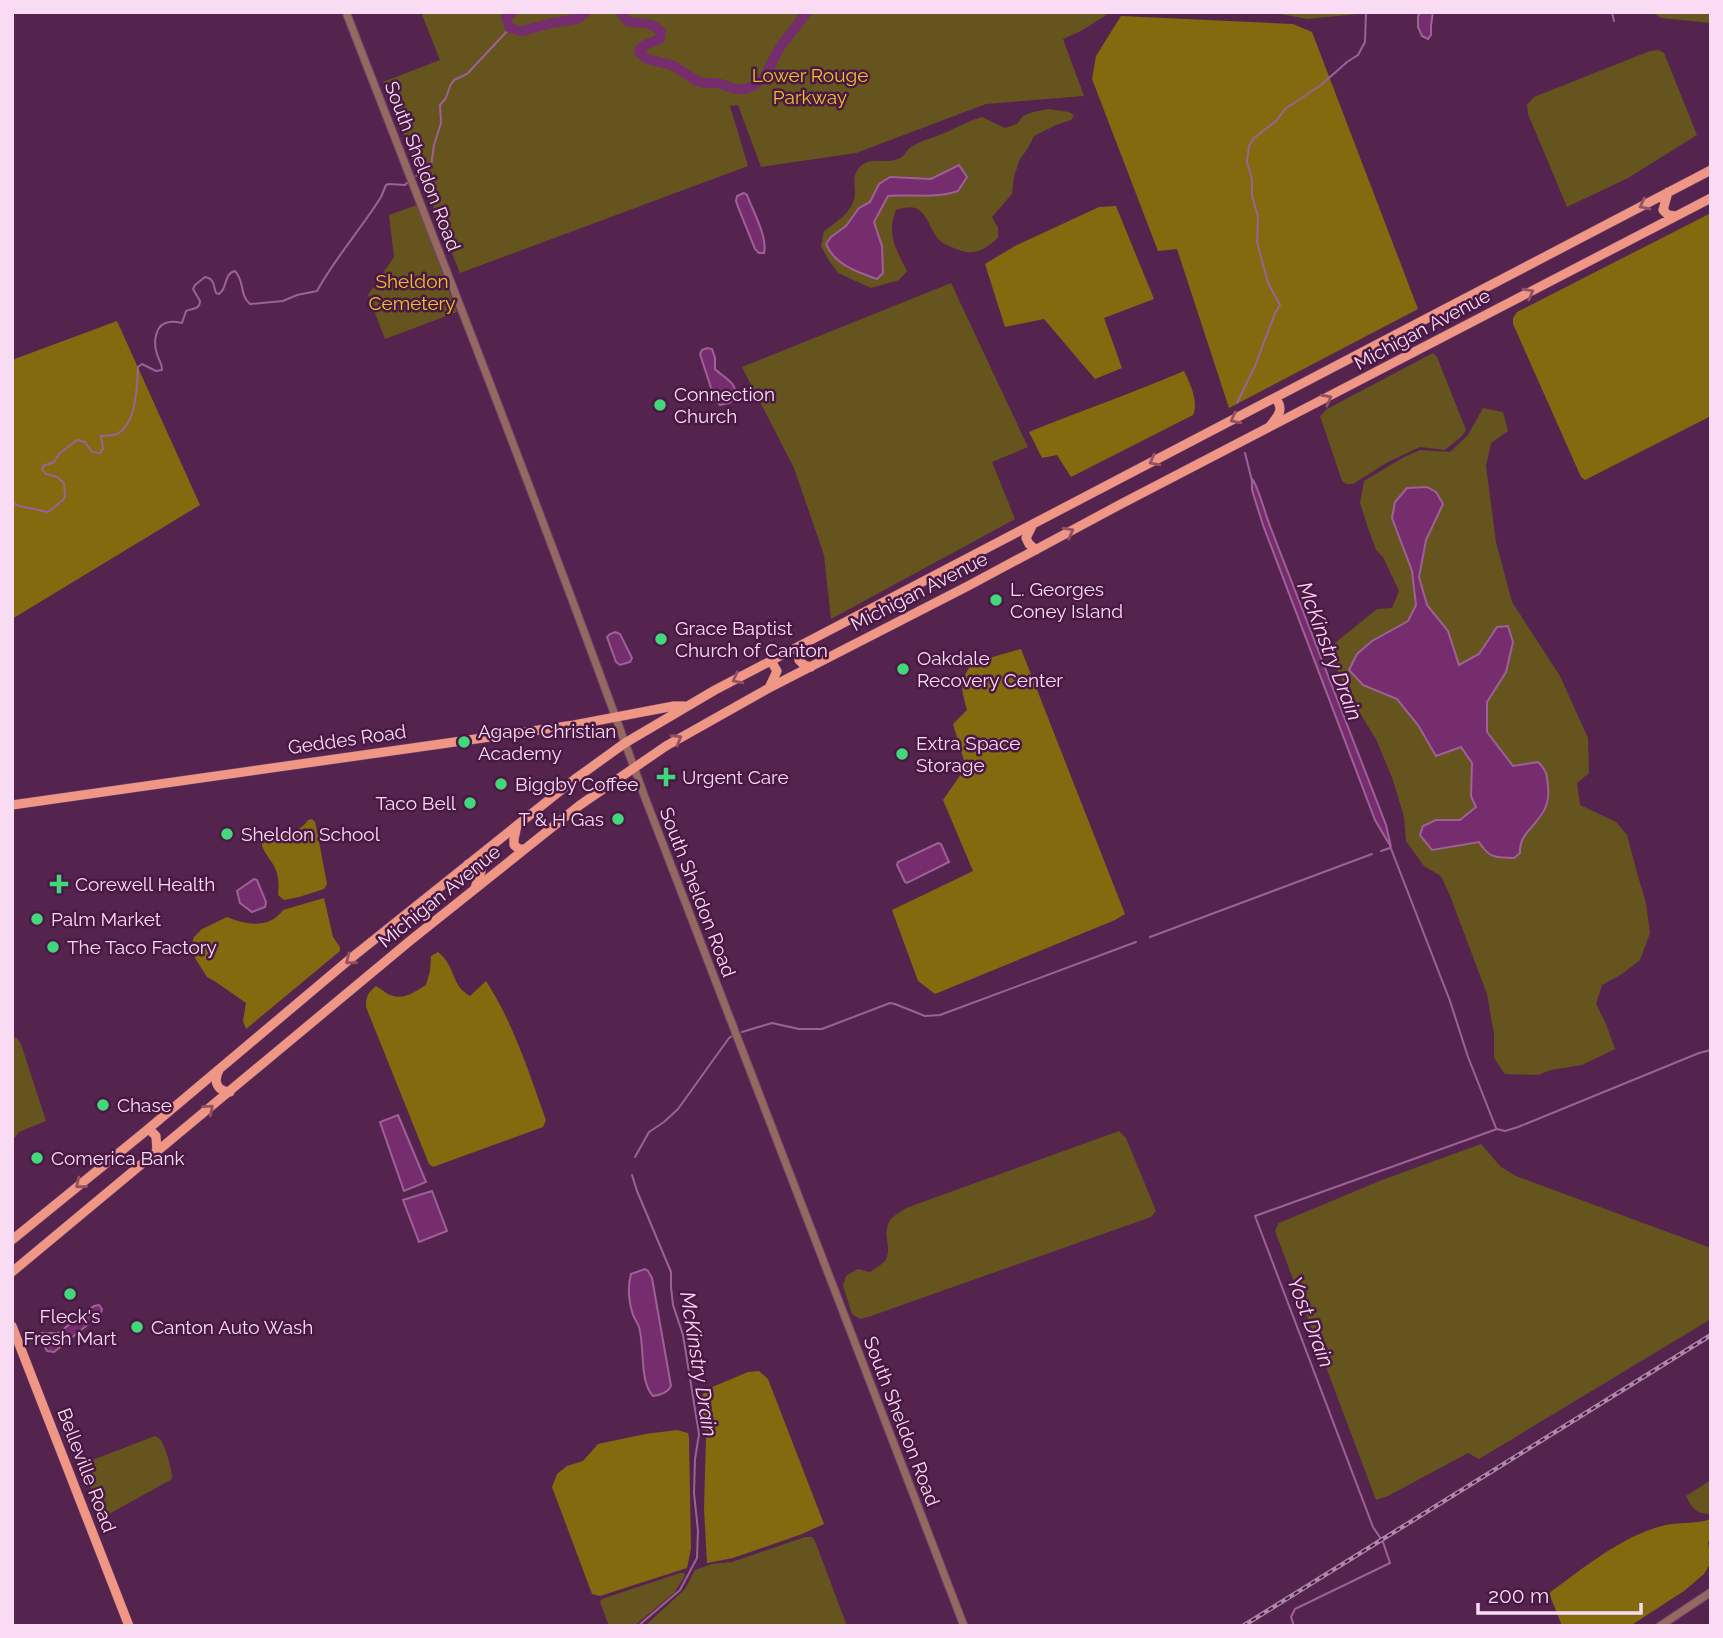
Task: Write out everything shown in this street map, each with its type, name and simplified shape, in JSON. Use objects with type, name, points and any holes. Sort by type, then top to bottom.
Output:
[{"type":"main road","name":"Michigan Avenue","points":[[12,1240],[350,959],[575,779],[625,743],[686,706],[771,661],[1711,170]]},
{"type":"main road","points":[[1668,192],[1663,210],[1666,214],[1676,216]]},
{"type":"main road","name":"Michigan Avenue","points":[[12,1272],[358,983],[580,805],[634,767],[693,730],[769,688],[1711,198]]},
{"type":"main road","points":[[1266,429],[1280,413],[1280,405],[1275,398]]},
{"type":"main road","points":[[1033,524],[1026,538],[1028,544],[1036,550]]},
{"type":"main road","points":[[802,645],[799,660],[811,667]]},
{"type":"main road","points":[[769,688],[777,671],[771,661]]},
{"type":"main road","name":"Geddes Road","points":[[12,805],[574,725],[686,706]]},
{"type":"main road","points":[[517,825],[514,845],[525,849]]},
{"type":"main road","points":[[468,864],[477,866],[481,872],[475,890]]},
{"type":"main road","points":[[220,1069],[216,1075],[217,1086],[222,1091],[230,1091]]},
{"type":"main road","points":[[147,1130],[156,1136],[157,1152]]},
{"type":"main road","name":"Belleville Road","points":[[12,1326],[129,1626]]},
{"type":"street","name":"South Sheldon Road","points":[[346,12],[964,1626]]},
{"type":"street","points":[[1660,1626],[1711,1592]]},
{"type":"green space","name":"Lower Rouge Parkway","points":[[421,12],[1111,12],[1063,39],[1084,96],[986,104],[856,153],[761,167],[738,105],[730,106],[748,166],[460,273],[383,82],[440,60]]},
{"type":"green space","points":[[1270,12],[1379,12],[1307,19]]},
{"type":"green space","points":[[1652,12],[1711,12],[1711,23],[1661,18]]},
{"type":"green space","points":[[1658,50],[1664,53],[1697,135],[1628,178],[1567,207],[1528,114],[1527,105],[1534,97]]},
{"type":"green space","points":[[1049,109],[1074,115],[1071,120],[1034,136],[1020,159],[1012,194],[992,217],[998,228],[998,238],[993,243],[972,252],[944,244],[919,210],[906,207],[896,210],[892,227],[899,256],[907,271],[899,280],[871,288],[838,273],[821,246],[824,231],[844,216],[852,206],[855,174],[859,168],[868,162],[895,160],[918,143],[982,117],[1005,128],[1017,124],[1023,116]],"holes":[[[949,170],[933,196],[888,196],[874,222],[882,246],[883,272],[877,279],[847,268],[829,251],[831,237],[846,226],[859,208],[870,202],[879,184],[890,177],[931,179]]]},
{"type":"green space","name":"Sheldon Cemetery","points":[[417,205],[457,312],[385,339],[368,295],[394,257],[389,215]]},
{"type":"green space","points":[[951,283],[1028,447],[992,462],[1015,519],[831,619],[824,555],[794,468],[742,367]]},
{"type":"green space","points":[[1433,353],[1437,357],[1466,430],[1445,450],[1420,447],[1388,462],[1353,484],[1346,484],[1342,481],[1320,416],[1327,409]]},
{"type":"green space","points":[[1483,408],[1503,412],[1508,431],[1491,443],[1486,466],[1496,542],[1512,602],[1560,676],[1588,738],[1589,773],[1577,783],[1580,805],[1616,822],[1627,835],[1646,903],[1650,933],[1640,960],[1602,985],[1596,1004],[1615,1049],[1582,1065],[1538,1075],[1505,1074],[1494,1058],[1494,1034],[1487,994],[1449,893],[1441,876],[1424,866],[1406,841],[1404,817],[1393,780],[1376,739],[1338,672],[1335,643],[1377,609],[1392,608],[1399,591],[1383,557],[1376,550],[1360,503],[1364,481],[1420,450],[1450,452],[1468,435]],"holes":[[[1442,504],[1426,540],[1419,576],[1427,605],[1448,631],[1458,665],[1479,654],[1491,634],[1508,626],[1513,643],[1506,672],[1487,702],[1487,732],[1513,766],[1538,762],[1546,770],[1549,800],[1543,815],[1528,831],[1520,845],[1479,842],[1432,850],[1420,835],[1423,826],[1436,820],[1460,820],[1476,807],[1471,796],[1472,763],[1461,747],[1435,755],[1418,725],[1397,699],[1372,641],[1406,622],[1413,613],[1416,601],[1412,572],[1392,518]]]},
{"type":"green space","points":[[12,1037],[17,1038],[21,1044],[46,1121],[19,1132],[12,1141]]},
{"type":"green space","points":[[1119,1131],[1126,1138],[1156,1211],[1151,1217],[871,1316],[860,1319],[852,1314],[843,1286],[846,1276],[858,1269],[870,1272],[884,1262],[888,1251],[888,1224],[897,1214],[906,1208]]},
{"type":"green space","points":[[1481,1144],[1501,1167],[1516,1176],[1711,1248],[1711,1319],[1479,1459],[1468,1453],[1376,1500],[1275,1231],[1279,1223],[1382,1180]]},
{"type":"green space","points":[[155,1436],[164,1447],[172,1479],[102,1518],[82,1464]]},
{"type":"green space","points":[[1711,1480],[1711,1514],[1702,1513],[1693,1507],[1686,1496]]},
{"type":"green space","points":[[812,1537],[815,1541],[847,1626],[645,1626],[685,1589],[695,1570],[712,1564],[732,1562]]},
{"type":"green space","points":[[680,1573],[685,1576],[674,1593],[634,1626],[609,1626],[600,1602],[602,1599]]},
{"type":"shaded area","points":[[1421,12],[1433,12],[1431,35],[1428,39],[1422,36],[1418,27],[1418,16]]},
{"type":"shaded area","points":[[1121,16],[1293,24],[1312,32],[1418,309],[1229,408],[1177,249],[1158,251],[1092,79],[1096,56]]},
{"type":"shaded area","points":[[959,165],[967,177],[958,191],[932,196],[888,196],[874,222],[882,246],[883,273],[877,279],[847,267],[830,251],[826,244],[831,237],[846,226],[859,208],[870,202],[879,184],[890,177],[931,179]]},
{"type":"shaded area","points":[[744,193],[762,232],[764,253],[755,249],[736,201],[737,196]]},
{"type":"shaded area","points":[[1116,206],[1154,299],[1104,318],[1122,368],[1095,379],[1044,319],[1005,327],[985,264],[1015,246],[1099,207]]},
{"type":"shaded area","points":[[1711,213],[1711,416],[1585,480],[1581,477],[1513,324],[1513,318],[1517,312]]},
{"type":"shaded area","points":[[117,321],[200,505],[12,619],[12,360]]},
{"type":"shaded area","points":[[707,348],[712,349],[715,369],[729,381],[736,392],[736,397],[729,403],[720,405],[715,400],[700,354]]},
{"type":"shaded area","points":[[1184,371],[1194,399],[1193,415],[1071,477],[1057,455],[1042,458],[1029,432],[1145,387]]},
{"type":"shaded area","points":[[1252,479],[1386,825],[1391,847],[1375,820],[1263,525],[1252,490]]},
{"type":"shaded area","points":[[1427,487],[1436,492],[1443,504],[1426,540],[1419,577],[1427,605],[1448,631],[1459,665],[1479,654],[1497,627],[1508,626],[1513,642],[1506,672],[1487,702],[1487,732],[1513,766],[1538,762],[1547,776],[1548,799],[1545,808],[1524,837],[1520,853],[1514,858],[1493,856],[1486,852],[1479,842],[1432,850],[1420,835],[1423,826],[1436,820],[1460,820],[1476,807],[1471,796],[1472,763],[1461,747],[1436,756],[1418,725],[1397,699],[1363,685],[1349,670],[1357,654],[1372,641],[1408,621],[1416,605],[1412,571],[1392,518],[1395,502],[1407,488]]},
{"type":"shaded area","points":[[615,632],[620,634],[632,658],[630,662],[620,665],[616,662],[607,637]]},
{"type":"shaded area","points":[[1021,649],[1125,914],[935,994],[918,981],[892,910],[973,871],[943,800],[966,767],[953,724],[967,710],[962,686],[972,663]]},
{"type":"shaded area","points":[[312,819],[315,822],[327,884],[324,889],[284,900],[278,895],[277,873],[261,840],[298,829]]},
{"type":"shaded area","points":[[938,843],[949,862],[905,882],[898,862]]},
{"type":"shaded area","points":[[254,879],[257,880],[266,902],[265,907],[252,912],[240,903],[237,891]]},
{"type":"shaded area","points":[[324,898],[333,937],[340,951],[246,1029],[243,1021],[246,1003],[207,977],[195,958],[192,943],[194,937],[202,929],[227,917],[242,922],[265,923],[283,910]]},
{"type":"shaded area","points":[[438,952],[448,963],[460,987],[470,996],[486,981],[513,1031],[546,1120],[543,1127],[433,1167],[429,1164],[366,1007],[366,1000],[376,986],[397,997],[426,985],[431,956]]},
{"type":"shaded area","points":[[398,1115],[426,1182],[404,1191],[380,1122]]},
{"type":"shaded area","points":[[432,1191],[447,1231],[419,1242],[403,1200]]},
{"type":"shaded area","points":[[645,1269],[652,1278],[671,1386],[666,1392],[653,1396],[646,1382],[641,1335],[629,1296],[631,1274]]},
{"type":"shaded area","points":[[99,1305],[102,1309],[96,1318],[54,1352],[47,1351],[40,1338],[41,1333],[58,1333]]},
{"type":"shaded area","points":[[759,1371],[768,1379],[824,1524],[733,1558],[707,1563],[704,1508],[706,1438],[701,1399],[705,1390],[748,1372]]},
{"type":"shaded area","points":[[677,1430],[688,1433],[689,1438],[691,1549],[687,1568],[600,1596],[592,1594],[552,1487],[557,1474],[567,1466],[583,1461],[598,1444]]},
{"type":"shaded area","points":[[1711,1519],[1711,1536],[1708,1542],[1711,1562],[1704,1574],[1684,1591],[1630,1626],[1562,1626],[1549,1593],[1589,1564],[1617,1545],[1647,1531]]},
{"type":"waterway","points":[[513,12],[506,18],[510,28],[522,31],[577,19],[586,12]]},
{"type":"waterway","points":[[621,12],[627,21],[649,24],[661,32],[660,39],[640,49],[639,52],[647,59],[672,65],[697,81],[736,89],[746,89],[764,78],[780,47],[807,12]]},
{"type":"waterway","name":"McKinstry Drain","points":[[1237,403],[1280,305],[1268,283],[1257,242],[1258,216],[1247,162],[1249,146],[1285,109],[1321,85],[1358,55],[1365,42],[1366,12]]},
{"type":"waterway","points":[[1612,12],[1614,21]]},
{"type":"waterway","points":[[416,176],[431,166],[441,123],[440,105],[450,86],[454,80],[467,74],[510,28]]},
{"type":"waterway","points":[[12,502],[48,512],[63,500],[64,483],[57,477],[46,474],[43,466],[54,462],[59,454],[77,440],[85,442],[92,452],[100,453],[103,449],[101,436],[115,435],[124,429],[135,404],[138,367],[142,364],[156,371],[162,370],[156,349],[156,334],[165,323],[182,323],[186,311],[199,306],[200,301],[193,289],[195,285],[205,277],[211,279],[216,293],[219,294],[229,275],[235,271],[244,296],[250,304],[283,301],[317,291],[381,197],[386,185],[405,185],[408,182]]},
{"type":"waterway","name":"McKinstry Drain","points":[[1245,453],[1252,481]]},
{"type":"waterway","points":[[1390,846],[1496,1128]]},
{"type":"waterway","name":"McKinstry Drain","points":[[1381,851],[1390,848]]},
{"type":"waterway","name":"McKinstry Drain","points":[[1150,937],[1372,854]]},
{"type":"waterway","name":"McKinstry Drain","points":[[742,1032],[772,1023],[799,1029],[822,1029],[890,1003],[925,1016],[940,1015],[1136,942]]},
{"type":"waterway","name":"McKinstry Drain","points":[[635,1157],[649,1132],[678,1109],[732,1036]]},
{"type":"waterway","name":"Yost Drain","points":[[1294,1626],[1291,1617],[1295,1609],[1390,1563],[1383,1542],[1373,1527],[1255,1216],[1497,1129],[1505,1131],[1518,1127],[1711,1050]]},
{"type":"waterway","name":"McKinstry Drain","points":[[632,1175],[671,1272],[673,1305],[683,1335],[699,1434],[694,1493],[698,1531],[697,1558],[680,1590],[638,1626]]},
{"type":"railway","points":[[1243,1626],[1711,1335]]},
{"type":"place","name":"Connection Church","points":[[660,405]]},
{"type":"place","name":"L. Georges Coney Island","points":[[996,600]]},
{"type":"place","name":"Grace Baptist Church of Canton","points":[[661,639]]},
{"type":"place","name":"Oakdale Recovery Center","points":[[903,669]]},
{"type":"place","name":"Agape Christian Academy","points":[[464,742]]},
{"type":"place","name":"Extra Space Storage","points":[[902,754]]},
{"type":"place","name":"Urgent Care","points":[[666,777]]},
{"type":"place","name":"Biggby Coffee","points":[[501,784]]},
{"type":"place","name":"Taco Bell","points":[[470,803]]},
{"type":"place","name":"T & H Gas","points":[[618,819]]},
{"type":"place","name":"Sheldon School","points":[[227,834]]},
{"type":"place","name":"Corewell Health","points":[[59,884]]},
{"type":"place","name":"Palm Market","points":[[37,919]]},
{"type":"place","name":"The Taco Factory","points":[[53,947]]},
{"type":"place","name":"Chase","points":[[103,1105]]},
{"type":"place","name":"Comerica Bank","points":[[37,1158]]},
{"type":"place","name":"Fleck's Fresh Mart","points":[[70,1294]]},
{"type":"place","name":"Canton Auto Wash","points":[[137,1327]]}]
